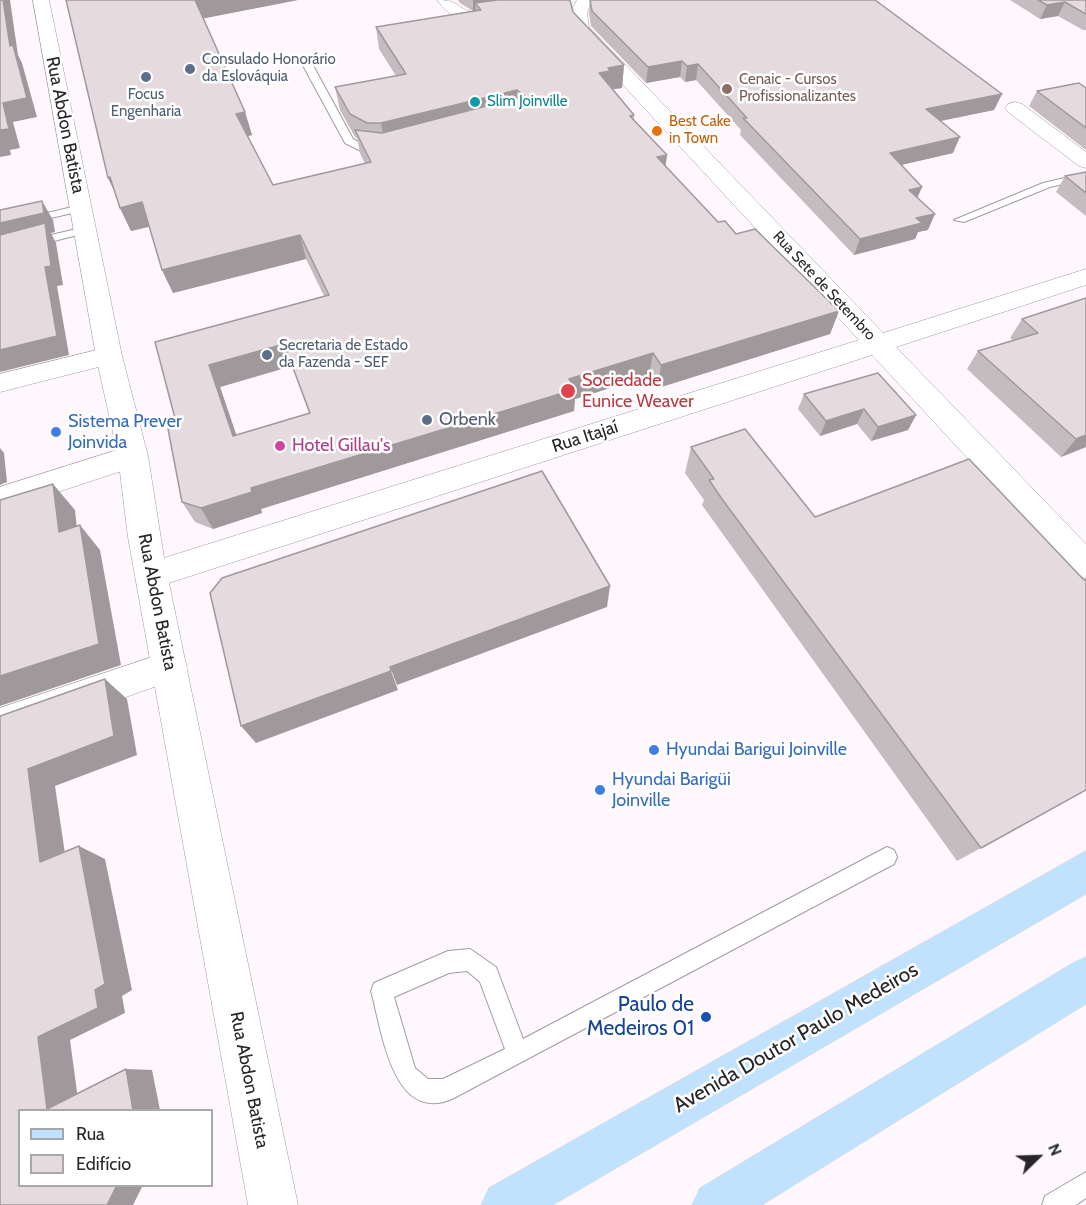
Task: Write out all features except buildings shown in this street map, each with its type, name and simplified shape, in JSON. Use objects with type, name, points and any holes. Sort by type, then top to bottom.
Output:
[{"type":"main road","name":"Rua Abdon Batista","points":[[41,0],[110,356],[133,456],[141,517],[273,1205]]},
{"type":"main road","points":[[445,0],[463,16],[481,18],[517,12]]},
{"type":"main road","points":[[580,28],[560,11],[591,1]]},
{"type":"main road","points":[[580,28],[578,14],[591,1]]},
{"type":"main road","name":"Rua Sete de Setembro","points":[[580,28],[1086,565]]},
{"type":"main road","points":[[1015,108],[1086,162]]},
{"type":"main road","name":"Rua Itajaí","points":[[152,575],[1086,277]]},
{"type":"main road","points":[[0,383],[110,356]]},
{"type":"main road","points":[[0,499],[133,456]]},
{"type":"main road","points":[[0,725],[170,666]]},
{"type":"main road","name":"Avenida Doutor Paulo Medeiros","points":[[506,1205],[1086,871]]},
{"type":"main road","points":[[717,1205],[1086,979]]},
{"type":"lane","points":[[304,58],[349,141],[369,151],[397,148]]},
{"type":"lane","points":[[960,220],[1047,185],[1086,176]]},
{"type":"lane","points":[[0,227],[83,219]]},
{"type":"lane","points":[[0,251],[83,219]]},
{"type":"lane","points":[[518,1054],[488,975],[470,960],[448,962],[382,991],[406,1075],[423,1090],[444,1091],[518,1054],[887,857]]},
{"type":"lane","points":[[1054,1205],[1086,1184]]},
{"type":"place","name":"Consulado Honorário da Eslováquia","points":[[190,69]]},
{"type":"place","name":"Focus Engenharia","points":[[146,77]]},
{"type":"place","name":"Cenaic - Cursos Profissionalizantes","points":[[727,89]]},
{"type":"place","name":"Slim Joinville","points":[[475,102]]},
{"type":"place","name":"Best Cake in Town","points":[[657,131]]},
{"type":"place","name":"Secretaria de Estado da Fazenda - SEF","points":[[267,355]]},
{"type":"place","name":"Sociedade Eunice Weaver","points":[[568,391]]},
{"type":"place","name":"Orbenk","points":[[427,420]]},
{"type":"place","name":"Sistema Prever Joinvida","points":[[56,432]]},
{"type":"place","name":"Hotel Gillau's","points":[[280,446]]},
{"type":"place","name":"Hyundai Barigui Joinville","points":[[654,750]]},
{"type":"place","name":"Hyundai Barigüi Joinville","points":[[600,790]]},
{"type":"place","name":"Paulo de Medeiros 01","points":[[706,1017]]}]
